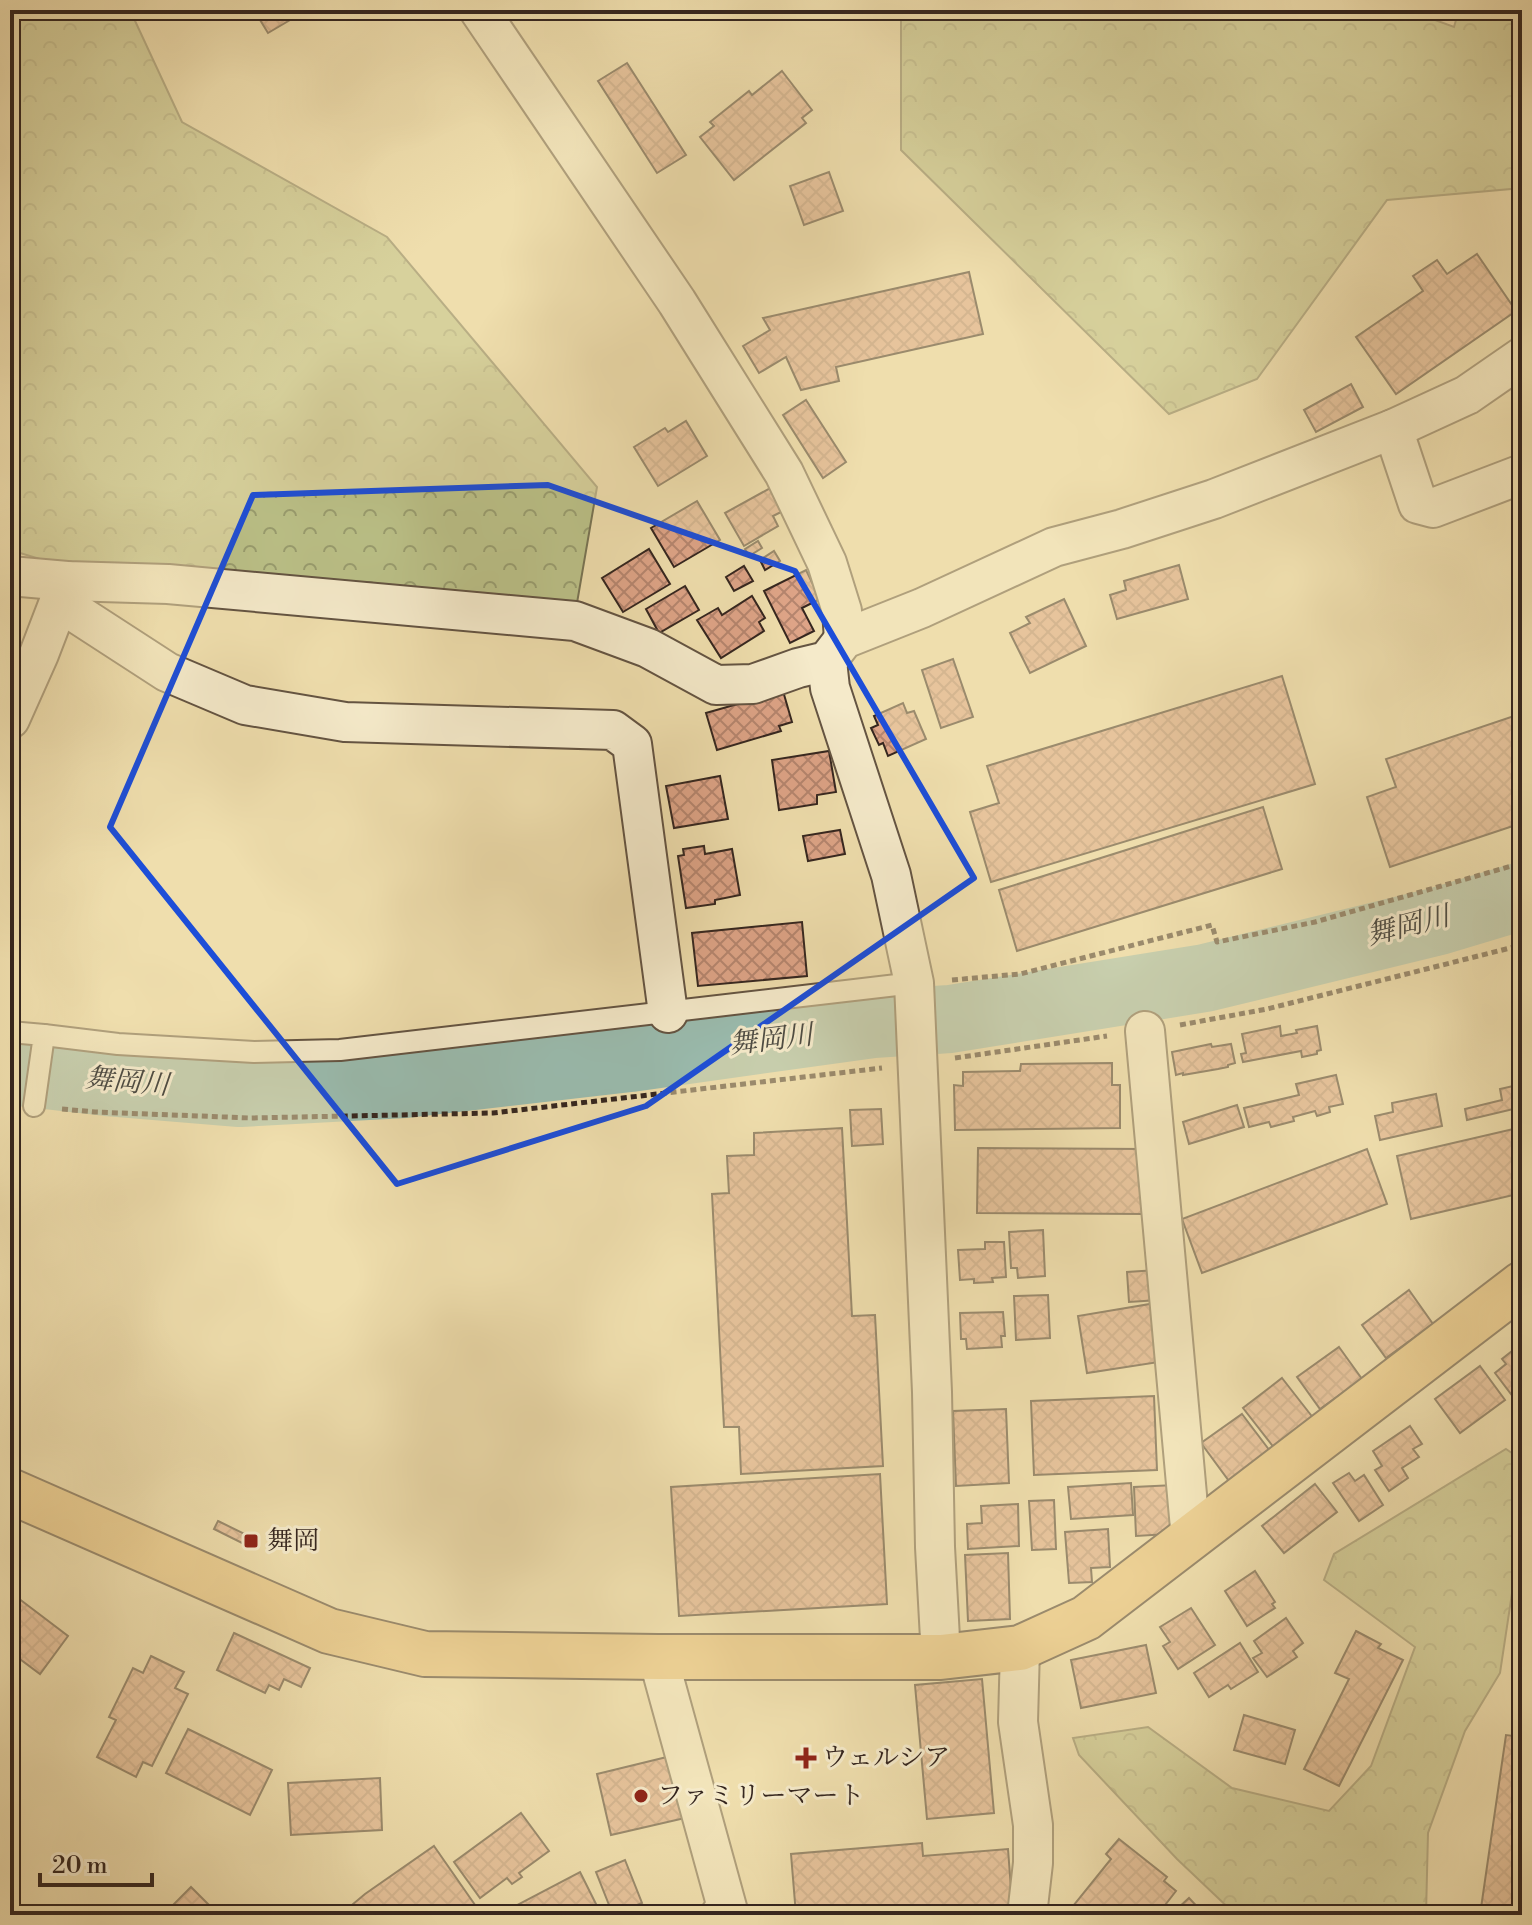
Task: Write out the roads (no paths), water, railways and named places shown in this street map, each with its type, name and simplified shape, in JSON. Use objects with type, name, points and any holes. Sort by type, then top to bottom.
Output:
[{"type":"main road","points":[[10,1491],[329,1631],[425,1654],[941,1657],[1020,1648],[1086,1618],[1522,1284]]},
{"type":"street","points":[[479,10],[677,302],[784,473],[827,563],[842,611],[830,688],[891,875],[914,990],[941,1657]]},
{"type":"street","points":[[63,592],[168,584],[575,621],[648,648],[716,685],[753,684],[798,668],[1054,547],[1214,499],[1393,429],[1467,395],[1522,357]]},
{"type":"street","points":[[1393,429],[1418,504],[1433,508],[1522,474]]},
{"type":"street","points":[[10,576],[63,592],[167,672],[245,705],[345,722],[613,730],[632,744],[668,1013]]},
{"type":"street","points":[[10,719],[63,592]]},
{"type":"street","points":[[1145,1031],[1191,1539]]},
{"type":"street","points":[[1020,1648],[1018,1722],[1033,1825],[1033,1911]]},
{"type":"street","points":[[658,1657],[727,1914]]},
{"type":"lane","points":[[10,1032],[42,1048],[118,1044],[254,1052],[340,1050],[668,1013],[914,990]]},
{"type":"lane","points":[[35,1104],[42,1048]]},
{"type":"waterway","name":"舞岡川","points":[[10,1071],[240,1093],[405,1084],[630,1058],[873,1024],[950,1019],[1205,978],[1439,921],[1522,896]]},
{"type":"place","name":"舞岡","points":[[251,1541]]},
{"type":"place","name":"ウェルシア","points":[[806,1758]]},
{"type":"place","name":"ファミリーマート","points":[[641,1796]]}]
